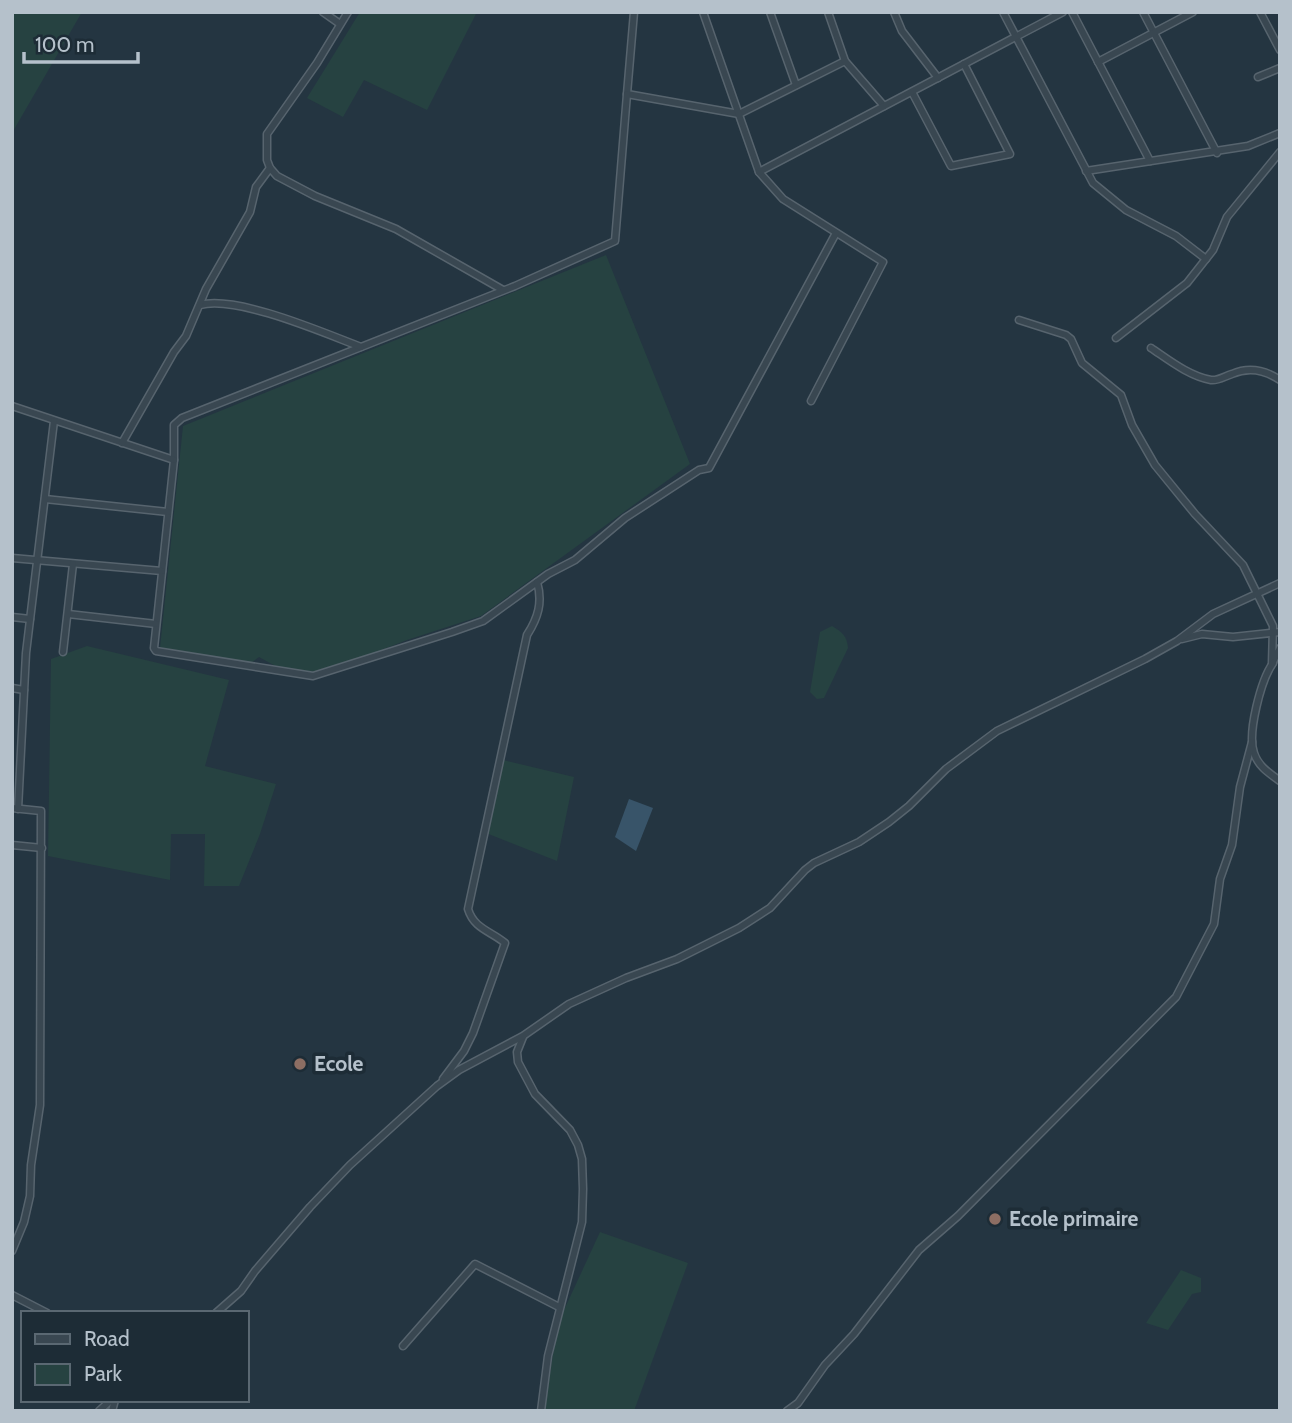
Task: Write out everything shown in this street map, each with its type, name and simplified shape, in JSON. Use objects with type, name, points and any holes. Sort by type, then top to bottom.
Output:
[{"type":"street","points":[[323,12],[340,24]]},
{"type":"street","points":[[348,12],[317,63],[267,134],[267,160],[270,168],[277,176],[315,196],[396,229],[503,290]]},
{"type":"street","points":[[634,12],[615,242],[503,290],[182,418],[174,425],[174,460],[156,624],[156,652],[313,676],[483,621],[537,582],[575,560],[625,518],[699,470],[709,468],[836,233]]},
{"type":"street","points":[[703,12],[759,172],[783,199],[883,262],[811,401]]},
{"type":"street","points":[[770,12],[796,85]]},
{"type":"street","points":[[828,12],[845,61],[884,106]]},
{"type":"street","points":[[894,12],[902,31],[938,78]]},
{"type":"street","points":[[1003,12],[1093,183],[1126,210],[1177,236],[1206,260]]},
{"type":"street","points":[[759,172],[1063,12]]},
{"type":"street","points":[[1072,12],[1150,161]]},
{"type":"street","points":[[1143,12],[1217,153]]},
{"type":"street","points":[[1098,62],[1193,12]]},
{"type":"street","points":[[1260,12],[1280,50]]},
{"type":"street","points":[[627,94],[739,114],[845,61]]},
{"type":"street","points":[[912,92],[951,166],[1010,154],[964,64]]},
{"type":"street","points":[[1258,77],[1280,68]]},
{"type":"street","points":[[1086,171],[1217,153],[1248,146],[1280,132]]},
{"type":"street","points":[[1116,338],[1187,283],[1213,250],[1227,217],[1280,152]]},
{"type":"street","points":[[122,443],[186,336],[206,289],[250,212],[256,187],[270,168]]},
{"type":"street","points":[[200,306],[213,302],[239,305],[304,325],[361,347]]},
{"type":"street","points":[[1019,320],[1066,335],[1071,339],[1082,363],[1121,395],[1132,425],[1156,465],[1195,514],[1243,565],[1277,632],[1272,664]]},
{"type":"street","points":[[1151,348],[1177,366],[1206,379],[1215,381],[1248,370],[1265,372],[1280,380]]},
{"type":"street","points":[[12,407],[174,460]]},
{"type":"street","points":[[12,1251],[24,1223],[30,1196],[31,1165],[40,1105],[41,811],[15,808],[30,619],[54,421]]},
{"type":"street","points":[[45,499],[168,512]]},
{"type":"street","points":[[12,558],[162,571]]},
{"type":"street","points":[[63,652],[73,564]]},
{"type":"street","points":[[437,1086],[464,1051],[473,1033],[505,943],[478,926],[472,920],[468,909],[527,635],[538,612],[540,593],[537,582]]},
{"type":"street","points":[[218,1311],[242,1291],[255,1271],[310,1207],[350,1166],[437,1086],[459,1070],[523,1036],[569,1004],[677,959],[739,928],[780,900],[814,863],[859,842],[889,822],[946,769],[997,731],[1145,659],[1213,614],[1280,583]]},
{"type":"street","points":[[68,614],[156,624]]},
{"type":"street","points":[[12,617],[30,619]]},
{"type":"street","points":[[1177,640],[1202,634],[1233,638],[1277,632]]},
{"type":"street","points":[[788,1411],[798,1403],[825,1365],[854,1334],[919,1250],[958,1216],[1176,997],[1214,924],[1220,879],[1232,845],[1240,787],[1252,742],[1263,679],[1280,648]]},
{"type":"street","points":[[1272,664],[1280,656]]},
{"type":"street","points":[[12,688],[24,690]]},
{"type":"street","points":[[1252,742],[1254,754],[1261,767],[1280,781]]},
{"type":"street","points":[[12,845],[42,848]]},
{"type":"street","points":[[523,1036],[517,1052],[518,1062],[535,1094],[570,1130],[582,1158],[582,1222],[548,1356],[541,1411]]},
{"type":"street","points":[[403,1346],[475,1264],[559,1307]]},
{"type":"street","points":[[12,1295],[43,1311]]},
{"type":"green space","points":[[12,12],[82,12],[12,133]]},
{"type":"green space","points":[[360,12],[477,12],[427,110],[364,80],[343,117],[307,98]]},
{"type":"green space","points":[[606,255],[690,464],[481,616],[407,640],[335,668],[310,673],[279,668],[259,657],[251,663],[160,648],[183,426]]},
{"type":"green space","points":[[832,626],[843,635],[848,648],[824,698],[817,699],[810,692],[820,632]]},
{"type":"green space","points":[[87,646],[229,680],[205,766],[276,784],[239,886],[204,886],[205,834],[171,834],[170,880],[48,856],[51,659]]},
{"type":"green space","points":[[503,760],[574,777],[557,861],[486,833]]},
{"type":"green space","points":[[600,1232],[688,1263],[634,1411],[544,1411],[558,1323]]},
{"type":"green space","points":[[1181,1270],[1201,1278],[1201,1292],[1192,1294],[1168,1330],[1146,1323]]},
{"type":"water","points":[[629,799],[653,808],[636,851],[615,837]]},
{"type":"place","name":"Ecole","points":[[300,1064]]},
{"type":"place","name":"Ecole primaire","points":[[995,1219]]}]
